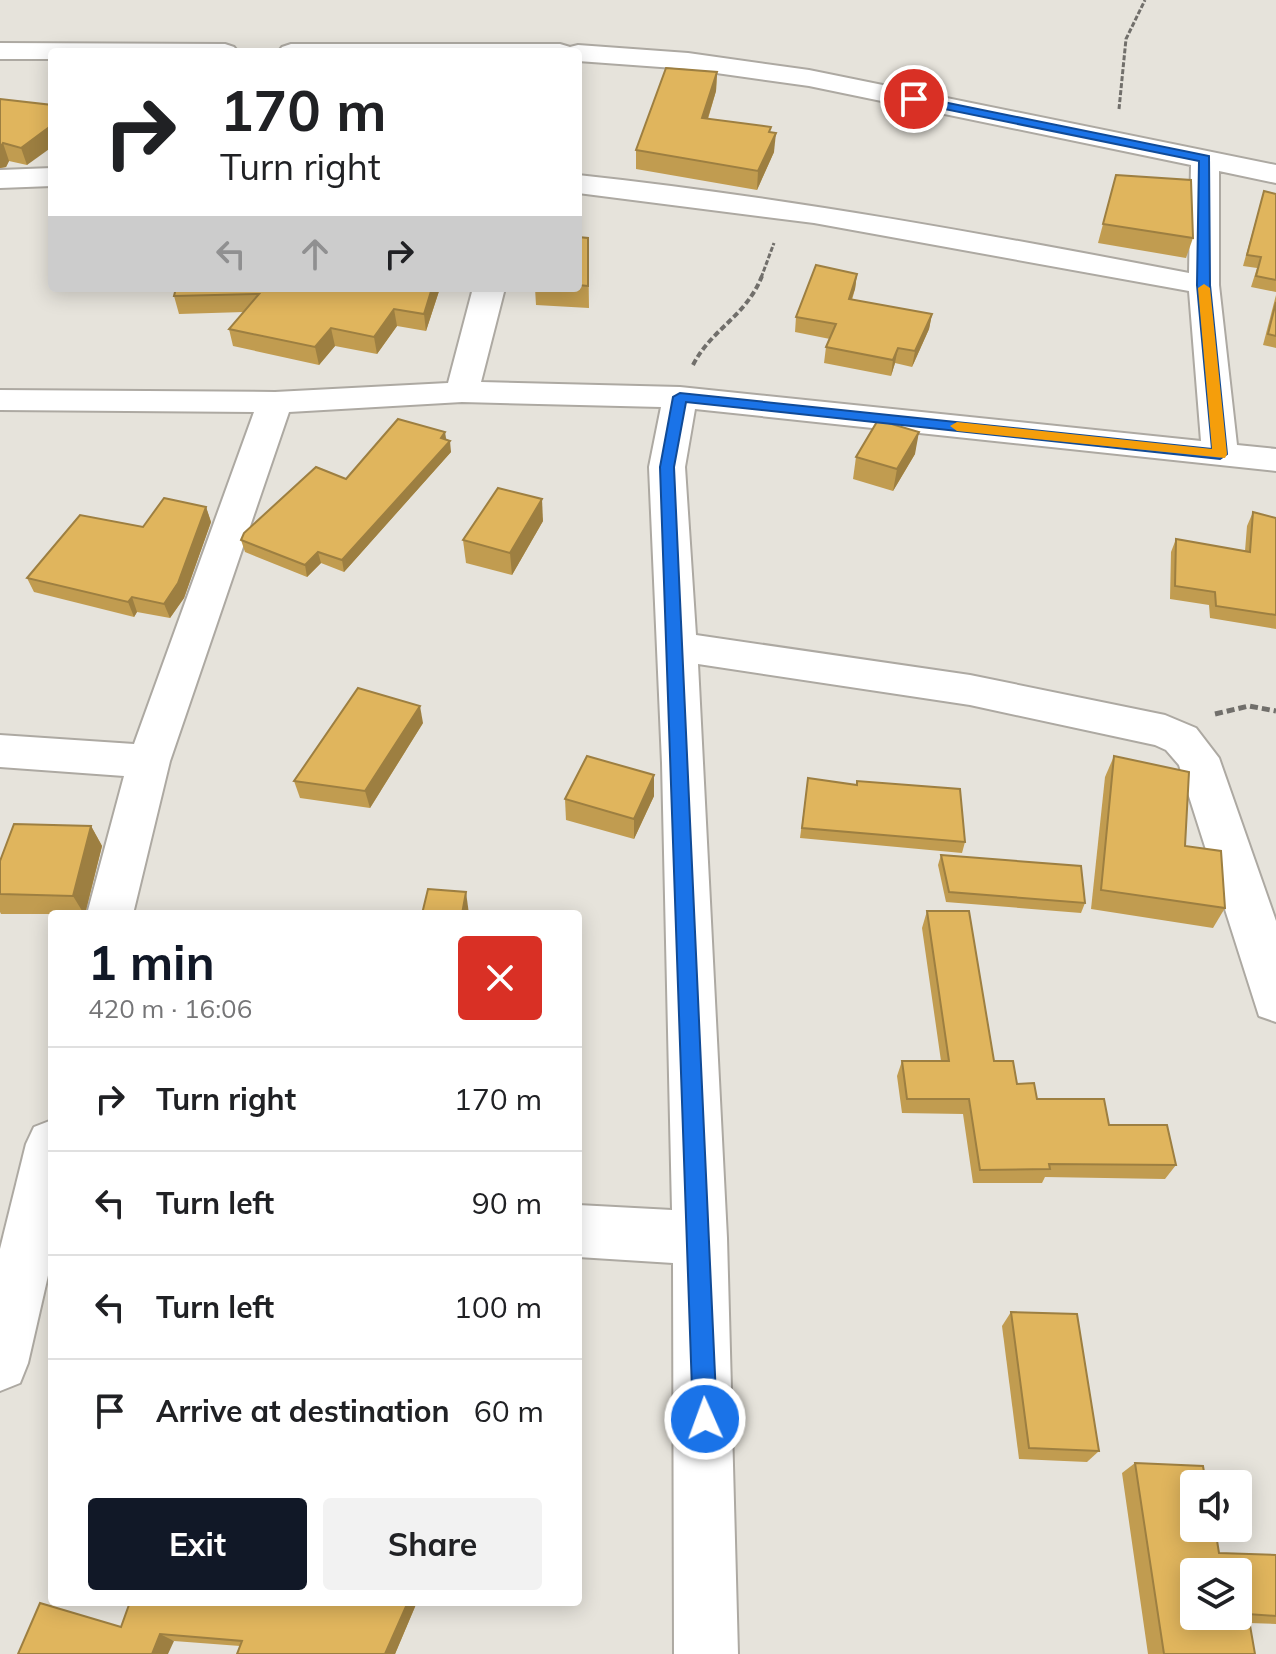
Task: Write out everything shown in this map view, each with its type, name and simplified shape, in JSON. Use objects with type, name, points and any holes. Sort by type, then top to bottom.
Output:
[{"type":"street","points":[[0,51],[48,51]]},
{"type":"street","points":[[582,53],[688,61],[809,78],[1276,174]]},
{"type":"street","points":[[1205,158],[1204,285],[1220,454]]},
{"type":"street","points":[[0,179],[48,177]]},
{"type":"street","points":[[582,184],[787,208],[1204,285]]},
{"type":"street","points":[[462,392],[488,292]]},
{"type":"street","points":[[0,400],[275,402],[462,392],[680,397],[1276,460]]},
{"type":"street","points":[[680,397],[667,467],[700,1238],[706,1450],[706,1654]]},
{"type":"street","points":[[111,910],[149,761],[275,402]]},
{"type":"street","points":[[676,646],[970,690],[1165,731],[1181,739],[1198,758],[1249,907],[1276,1001]]},
{"type":"street","points":[[0,751],[149,761]]},
{"type":"street","points":[[0,1363],[30,1198],[48,1154]]},
{"type":"street","points":[[582,1231],[700,1238]]},
{"type":"path","points":[[1118,141],[1120,55],[1145,0]]},
{"type":"path","points":[[680,397],[703,345],[735,319],[752,298],[787,208]]},
{"type":"building","points":[[666,68],[717,72],[702,118],[771,127],[769,132],[776,133],[758,171],[636,150]]},
{"type":"building","points":[[0,99],[48,105],[48,128],[21,148],[3,143],[0,148]]},
{"type":"building","points":[[1116,175],[1191,180],[1193,238],[1103,224]]},
{"type":"building","points":[[1264,191],[1276,194],[1276,280],[1256,276],[1261,257],[1247,255]]},
{"type":"building","points":[[582,237],[588,238],[588,286],[582,285]]},
{"type":"building","points":[[816,265],[857,274],[849,299],[932,314],[915,351],[898,348],[893,360],[826,347],[836,324],[796,317]]},
{"type":"building","points":[[175,292],[431,292],[424,314],[394,309],[374,337],[331,328],[315,347],[229,329],[259,294],[174,296]]},
{"type":"building","points":[[1276,302],[1276,336],[1268,334]]},
{"type":"building","points":[[398,419],[445,432],[441,438],[450,441],[342,560],[318,552],[305,565],[241,540],[244,533],[316,467],[346,479]]},
{"type":"building","points":[[878,420],[919,432],[897,469],[856,457]]},
{"type":"building","points":[[498,488],[542,499],[510,553],[463,540]]},
{"type":"building","points":[[164,498],[206,507],[178,583],[164,604],[132,597],[128,602],[27,578],[80,515],[143,527]]},
{"type":"building","points":[[1253,512],[1276,518],[1276,615],[1216,606],[1215,592],[1175,586],[1176,539],[1250,552]]},
{"type":"building","points":[[358,688],[420,706],[365,791],[294,781]]},
{"type":"building","points":[[587,756],[654,775],[634,819],[565,799]]},
{"type":"building","points":[[1114,756],[1189,772],[1185,846],[1221,851],[1225,908],[1101,890]]},
{"type":"building","points":[[808,778],[857,785],[857,781],[960,789],[965,842],[802,828]]},
{"type":"building","points":[[14,824],[91,826],[73,896],[0,894],[0,861]]},
{"type":"building","points":[[941,855],[1081,866],[1085,903],[949,892]]},
{"type":"building","points":[[428,889],[466,892],[463,910],[423,910]]},
{"type":"building","points":[[927,911],[969,911],[994,1061],[1013,1061],[1017,1084],[1034,1083],[1037,1099],[1104,1099],[1109,1125],[1167,1125],[1176,1165],[1049,1164],[1050,1169],[980,1170],[969,1099],[907,1099],[902,1061],[949,1061]]},
{"type":"building","points":[[1011,1312],[1077,1314],[1099,1451],[1029,1448]]},
{"type":"building","points":[[1135,1463],[1203,1466],[1204,1470],[1180,1470],[1180,1542],[1217,1542],[1219,1553],[1276,1555],[1276,1616],[1252,1614],[1252,1558],[1180,1558],[1180,1630],[1251,1630],[1255,1654],[1164,1654]]},
{"type":"building","points":[[40,1603],[121,1627],[129,1606],[406,1606],[385,1654],[237,1654],[242,1641],[160,1634],[152,1654],[18,1654]]},
{"type":"slow traffic","points":[[957,426],[1220,454],[1204,288]]},
{"type":"route","points":[[705,1419],[699,1207],[667,467],[680,397],[1220,454],[1204,285],[1205,158],[914,99]]}]
